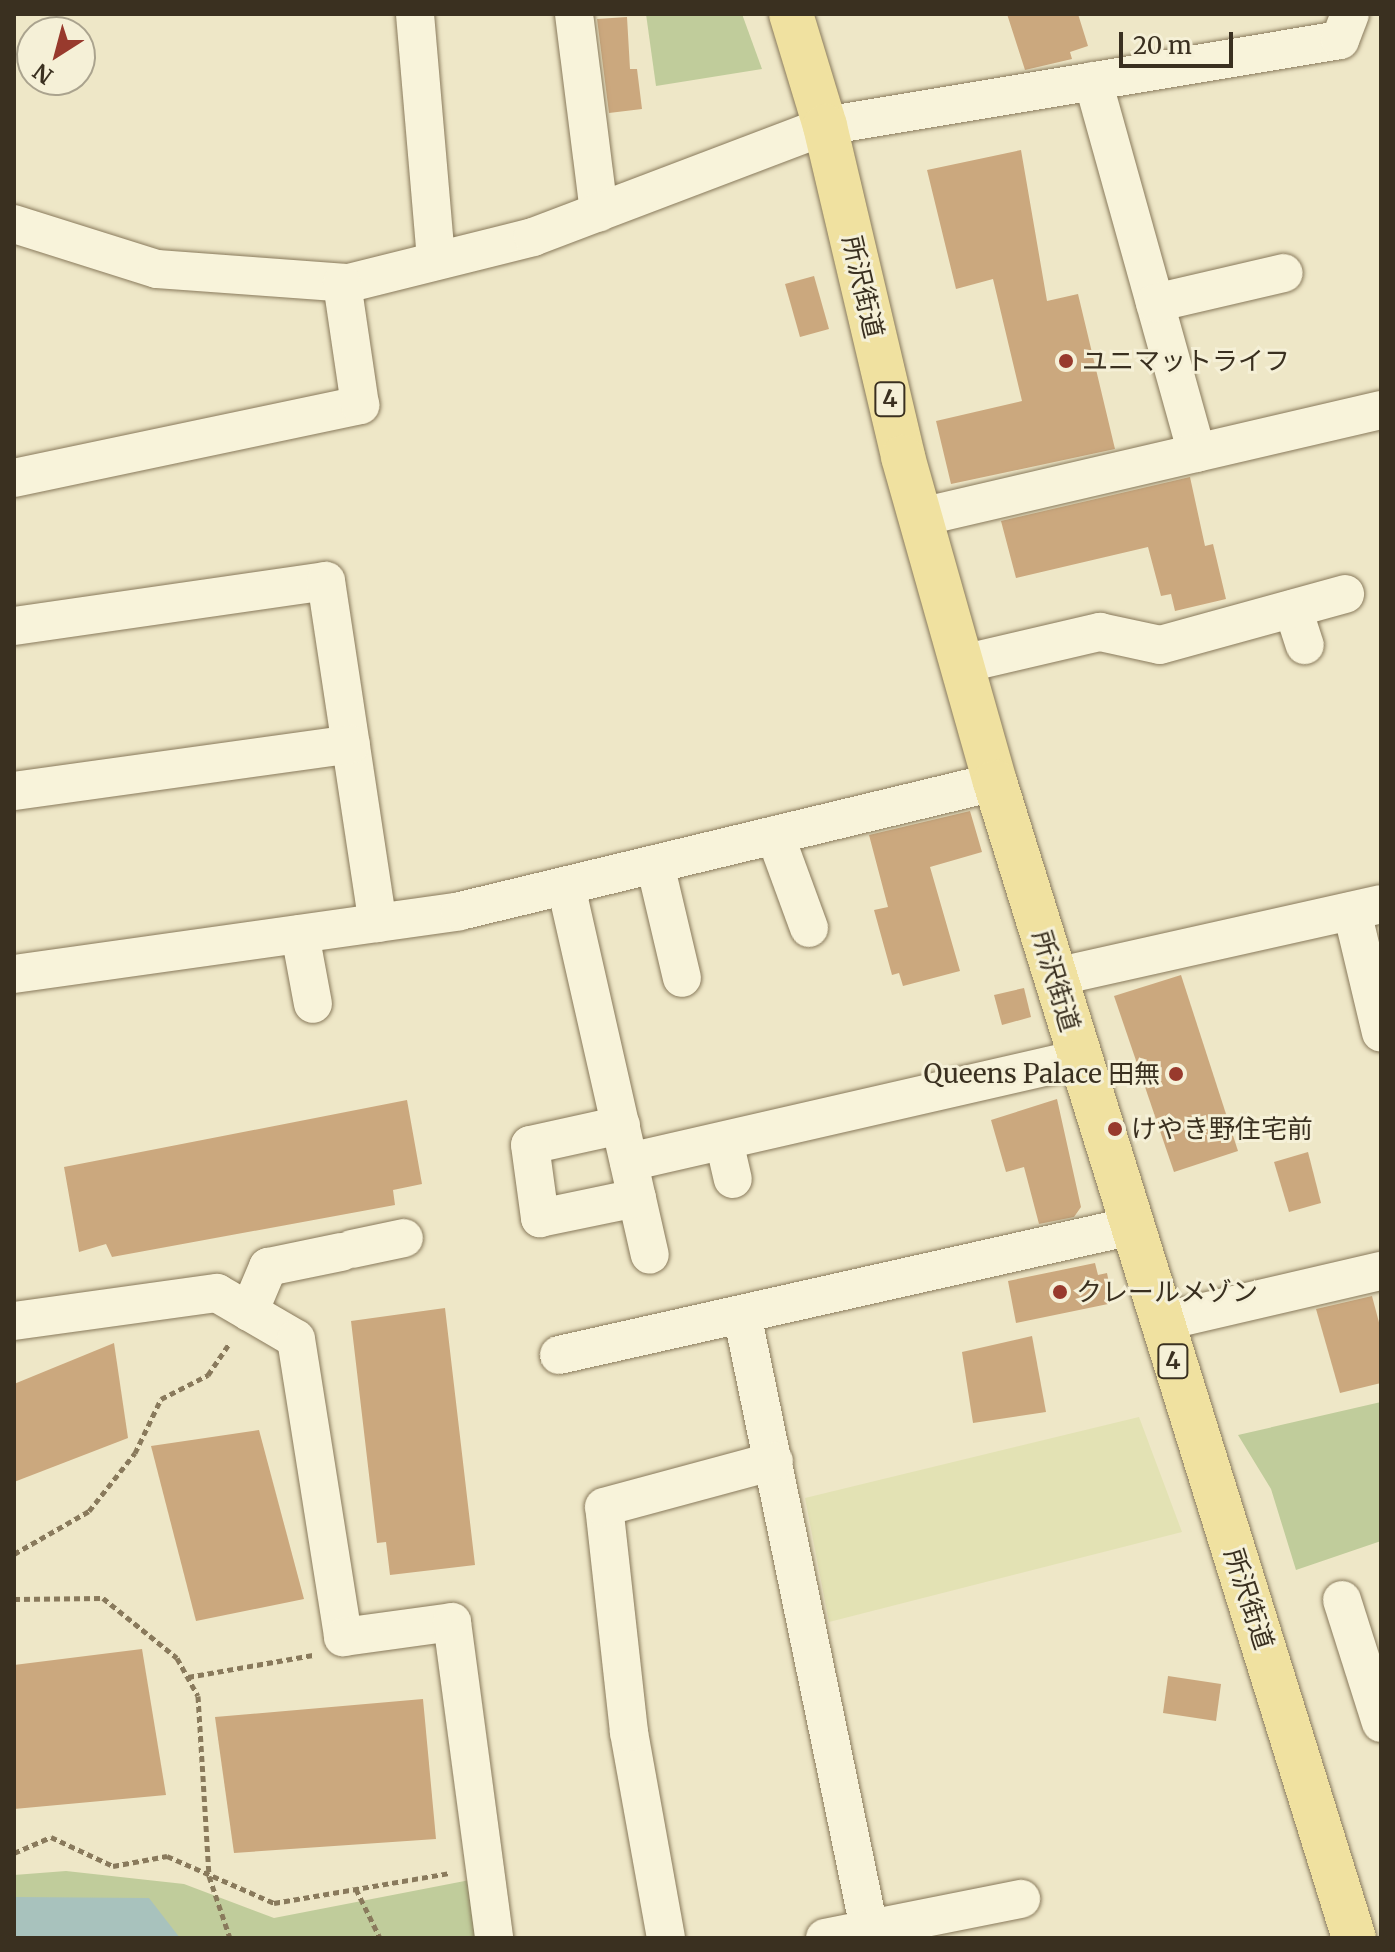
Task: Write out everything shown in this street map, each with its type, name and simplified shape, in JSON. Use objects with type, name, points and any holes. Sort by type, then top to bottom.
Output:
[{"type":"main road","name":"所沢街道","points":[[791,14],[825,126],[921,517],[995,782],[1354,1938]]},
{"type":"street","points":[[415,14],[436,257]]},
{"type":"street","points":[[574,14],[599,212]]},
{"type":"street","points":[[14,224],[157,269],[342,283],[436,257],[533,237],[825,126],[1340,40],[1350,14]]},
{"type":"street","points":[[1093,81],[1197,453]]},
{"type":"street","points":[[1155,303],[1284,273]]},
{"type":"street","points":[[14,478],[360,405],[342,283]]},
{"type":"street","points":[[921,517],[1381,410]]},
{"type":"street","points":[[14,626],[326,581],[378,923]]},
{"type":"street","points":[[962,664],[1100,632],[1160,645],[1345,594]]},
{"type":"street","points":[[1293,609],[1305,645]]},
{"type":"street","points":[[14,791],[351,744]]},
{"type":"street","points":[[14,974],[378,923],[566,886],[995,782]]},
{"type":"street","points":[[775,835],[809,928]]},
{"type":"street","points":[[655,864],[682,978]]},
{"type":"street","points":[[566,886],[650,1255]]},
{"type":"street","points":[[1055,977],[1367,907],[1381,1033]]},
{"type":"street","points":[[300,934],[313,1004]]},
{"type":"street","points":[[621,1125],[530,1145],[540,1218],[724,1141],[1080,1059]]},
{"type":"street","points":[[724,1141],[733,1179]]},
{"type":"street","points":[[559,1355],[1132,1226]]},
{"type":"street","points":[[249,1312],[268,1267],[404,1238]]},
{"type":"street","points":[[1161,1322],[1381,1271]]},
{"type":"street","points":[[14,1321],[217,1293],[296,1339],[343,1637],[452,1622],[494,1938]]},
{"type":"street","points":[[742,1314],[870,1933]]},
{"type":"street","points":[[666,1938],[629,1732],[604,1507],[774,1461]]},
{"type":"street","points":[[1342,1600],[1381,1723]]},
{"type":"street","points":[[825,1938],[870,1933],[1021,1899]]},
{"type":"path","points":[[14,1554],[89,1511],[135,1453],[161,1399],[208,1375],[249,1312]]},
{"type":"path","points":[[14,1599],[103,1598],[177,1658],[198,1696],[209,1876],[230,1938]]},
{"type":"path","points":[[188,1677],[325,1653],[343,1637]]},
{"type":"path","points":[[14,1853],[51,1837],[113,1866],[167,1856],[274,1903],[484,1867]]},
{"type":"path","points":[[356,1889],[380,1938]]},
{"type":"green space","points":[[646,14],[742,14],[762,69],[656,86]]},
{"type":"green space","points":[[1381,1402],[1381,1541],[1296,1570],[1271,1489],[1238,1435]]},
{"type":"green space","points":[[1139,1417],[1182,1532],[829,1622],[805,1498]]},
{"type":"green space","points":[[66,1871],[184,1884],[274,1918],[475,1879],[481,1938],[14,1938],[14,1875]]},
{"type":"water","points":[[14,1897],[149,1898],[180,1938],[14,1938]]},
{"type":"building","points":[[1007,14],[1078,14],[1088,46],[1070,52],[1072,59],[1025,70]]},
{"type":"building","points":[[627,17],[630,69],[637,69],[642,109],[609,113],[597,19]]},
{"type":"building","points":[[1021,150],[1047,301],[1078,294],[1115,449],[951,484],[936,421],[1022,401],[993,279],[956,289],[927,170]]},
{"type":"building","points":[[814,276],[829,329],[800,337],[785,284]]},
{"type":"building","points":[[1190,477],[1205,546],[1213,544],[1226,599],[1175,611],[1171,594],[1161,596],[1148,547],[1016,578],[1001,521]]},
{"type":"building","points":[[970,811],[982,852],[930,867],[960,971],[903,986],[899,973],[892,975],[874,910],[888,907],[869,835]]},
{"type":"building","name":"Queens Palace 田無","points":[[1181,975],[1238,1151],[1174,1172],[1114,996]]},
{"type":"building","points":[[1024,988],[1031,1017],[1002,1025],[994,995]]},
{"type":"building","points":[[1057,1099],[1081,1207],[1074,1217],[1039,1224],[1024,1167],[1006,1172],[991,1120]]},
{"type":"building","points":[[407,1100],[422,1184],[393,1190],[395,1205],[112,1257],[106,1244],[79,1252],[64,1167]]},
{"type":"building","points":[[1308,1152],[1321,1203],[1289,1212],[1274,1162]]},
{"type":"building","name":"クレールメゾン","points":[[1095,1263],[1098,1275],[1107,1273],[1113,1303],[1016,1323],[1008,1281]]},
{"type":"building","points":[[1372,1296],[1381,1330],[1381,1383],[1340,1393],[1316,1309]]},
{"type":"building","points":[[445,1308],[475,1565],[390,1575],[386,1542],[377,1543],[351,1321]]},
{"type":"building","points":[[1032,1336],[1046,1412],[973,1423],[962,1352]]},
{"type":"building","points":[[114,1343],[128,1438],[14,1482],[14,1384]]},
{"type":"building","points":[[259,1430],[304,1599],[196,1621],[151,1446]]},
{"type":"building","points":[[142,1649],[166,1795],[14,1809],[14,1665]]},
{"type":"building","points":[[1168,1676],[1221,1684],[1216,1721],[1163,1713]]},
{"type":"building","points":[[423,1699],[436,1839],[234,1853],[215,1717]]},
{"type":"place","name":"ユニマットライフ","points":[[1066,361]]},
{"type":"place","name":"Queens Palace 田無","points":[[1176,1074]]},
{"type":"place","name":"けやき野住宅前","points":[[1115,1129]]},
{"type":"place","name":"クレールメゾン","points":[[1060,1292]]}]
